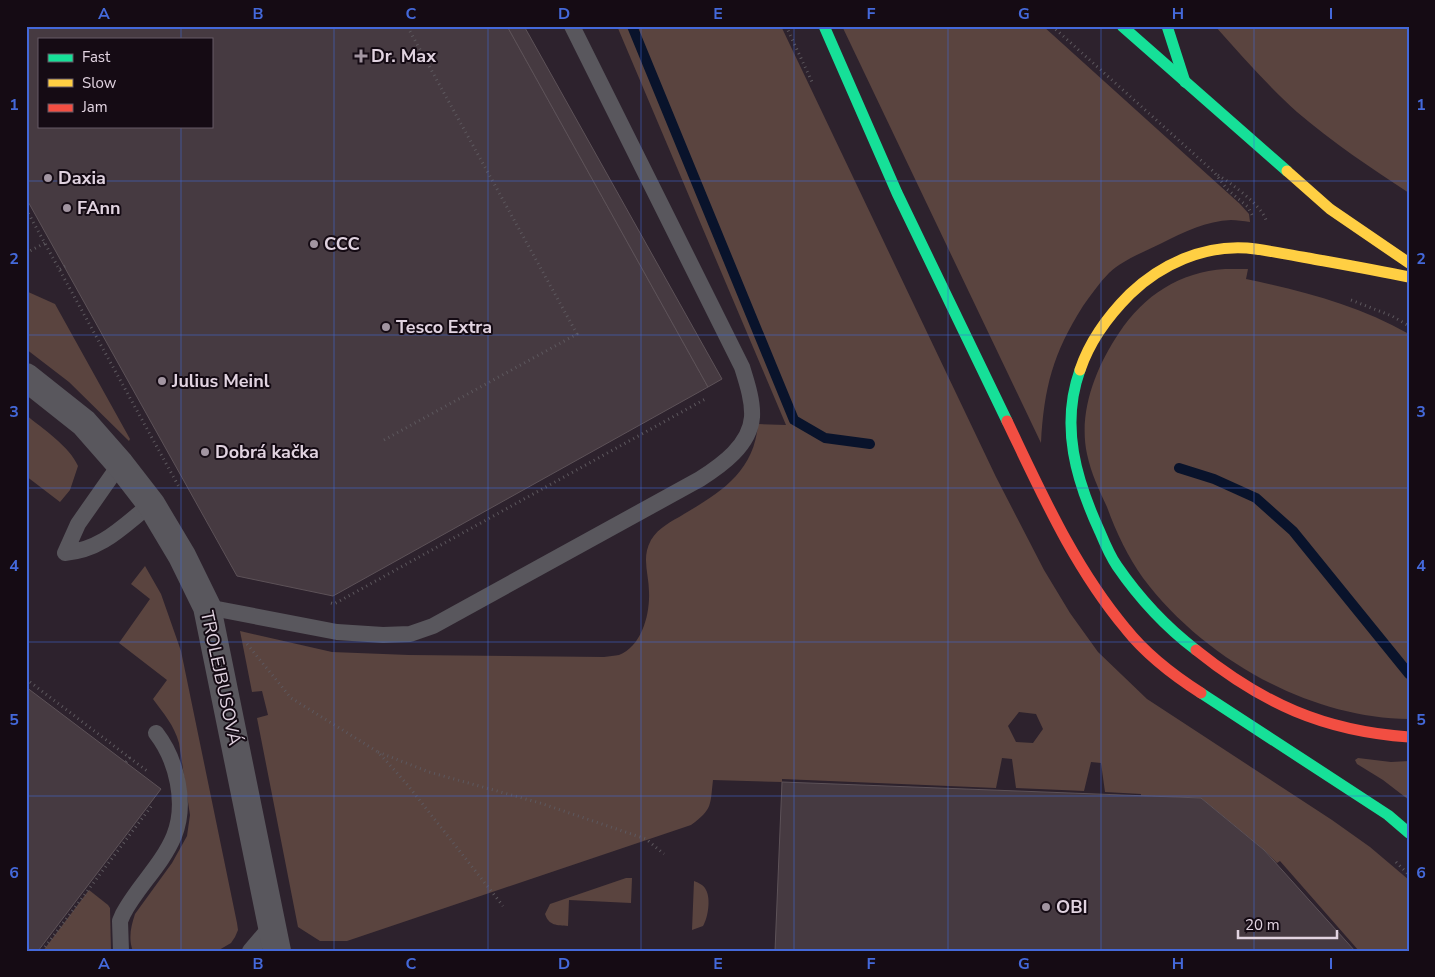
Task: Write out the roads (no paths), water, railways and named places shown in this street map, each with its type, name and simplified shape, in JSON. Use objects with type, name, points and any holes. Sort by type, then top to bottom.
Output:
[{"type":"main road","points":[[824,26],[897,193],[1065,541],[1100,596],[1127,631],[1151,654],[1190,686],[1388,815],[1409,833]]},
{"type":"main road","points":[[1122,26],[1330,209],[1409,263]]},
{"type":"main road","points":[[1167,26],[1184,82]]},
{"type":"main road","points":[[1409,276],[1262,250],[1226,248],[1197,254],[1176,262],[1156,273],[1135,289],[1111,313],[1094,338],[1079,369],[1072,400],[1070,432],[1074,463],[1090,509],[1116,565],[1148,606],[1191,647],[1234,679],[1284,707],[1338,728],[1388,736],[1409,737]]},
{"type":"street","name":"TROLEJBUSOVÁ","points":[[26,377],[84,423],[120,464],[151,504],[182,556],[207,607],[274,938]]},
{"type":"lane","points":[[207,607],[337,632],[383,635],[410,634],[432,626],[700,479],[734,454],[744,440],[751,424],[752,415],[750,393],[742,367],[572,26]]},
{"type":"lane","points":[[120,464],[78,524],[65,553],[89,549],[102,543],[151,504]]},
{"type":"lane","points":[[121,951],[120,922],[123,914],[164,854],[174,836],[178,821],[177,780],[163,742],[156,733]]},
{"type":"lane","points":[[250,951],[274,938]]},
{"type":"waterway","points":[[632,26],[794,420],[825,438],[870,444]]},
{"type":"waterway","points":[[1179,468],[1214,479],[1256,498],[1293,531],[1409,674]]},
{"type":"place","name":"Dr. Max","points":[[361,56]]},
{"type":"place","name":"Daxia","points":[[48,178]]},
{"type":"place","name":"FAnn","points":[[67,208]]},
{"type":"place","name":"CCC","points":[[314,244]]},
{"type":"place","name":"Tesco Extra","points":[[386,327]]},
{"type":"place","name":"Julius Meinl","points":[[162,381]]},
{"type":"place","name":"Dobrá kačka","points":[[205,452]]},
{"type":"place","name":"OBI","points":[[1046,907]]}]
